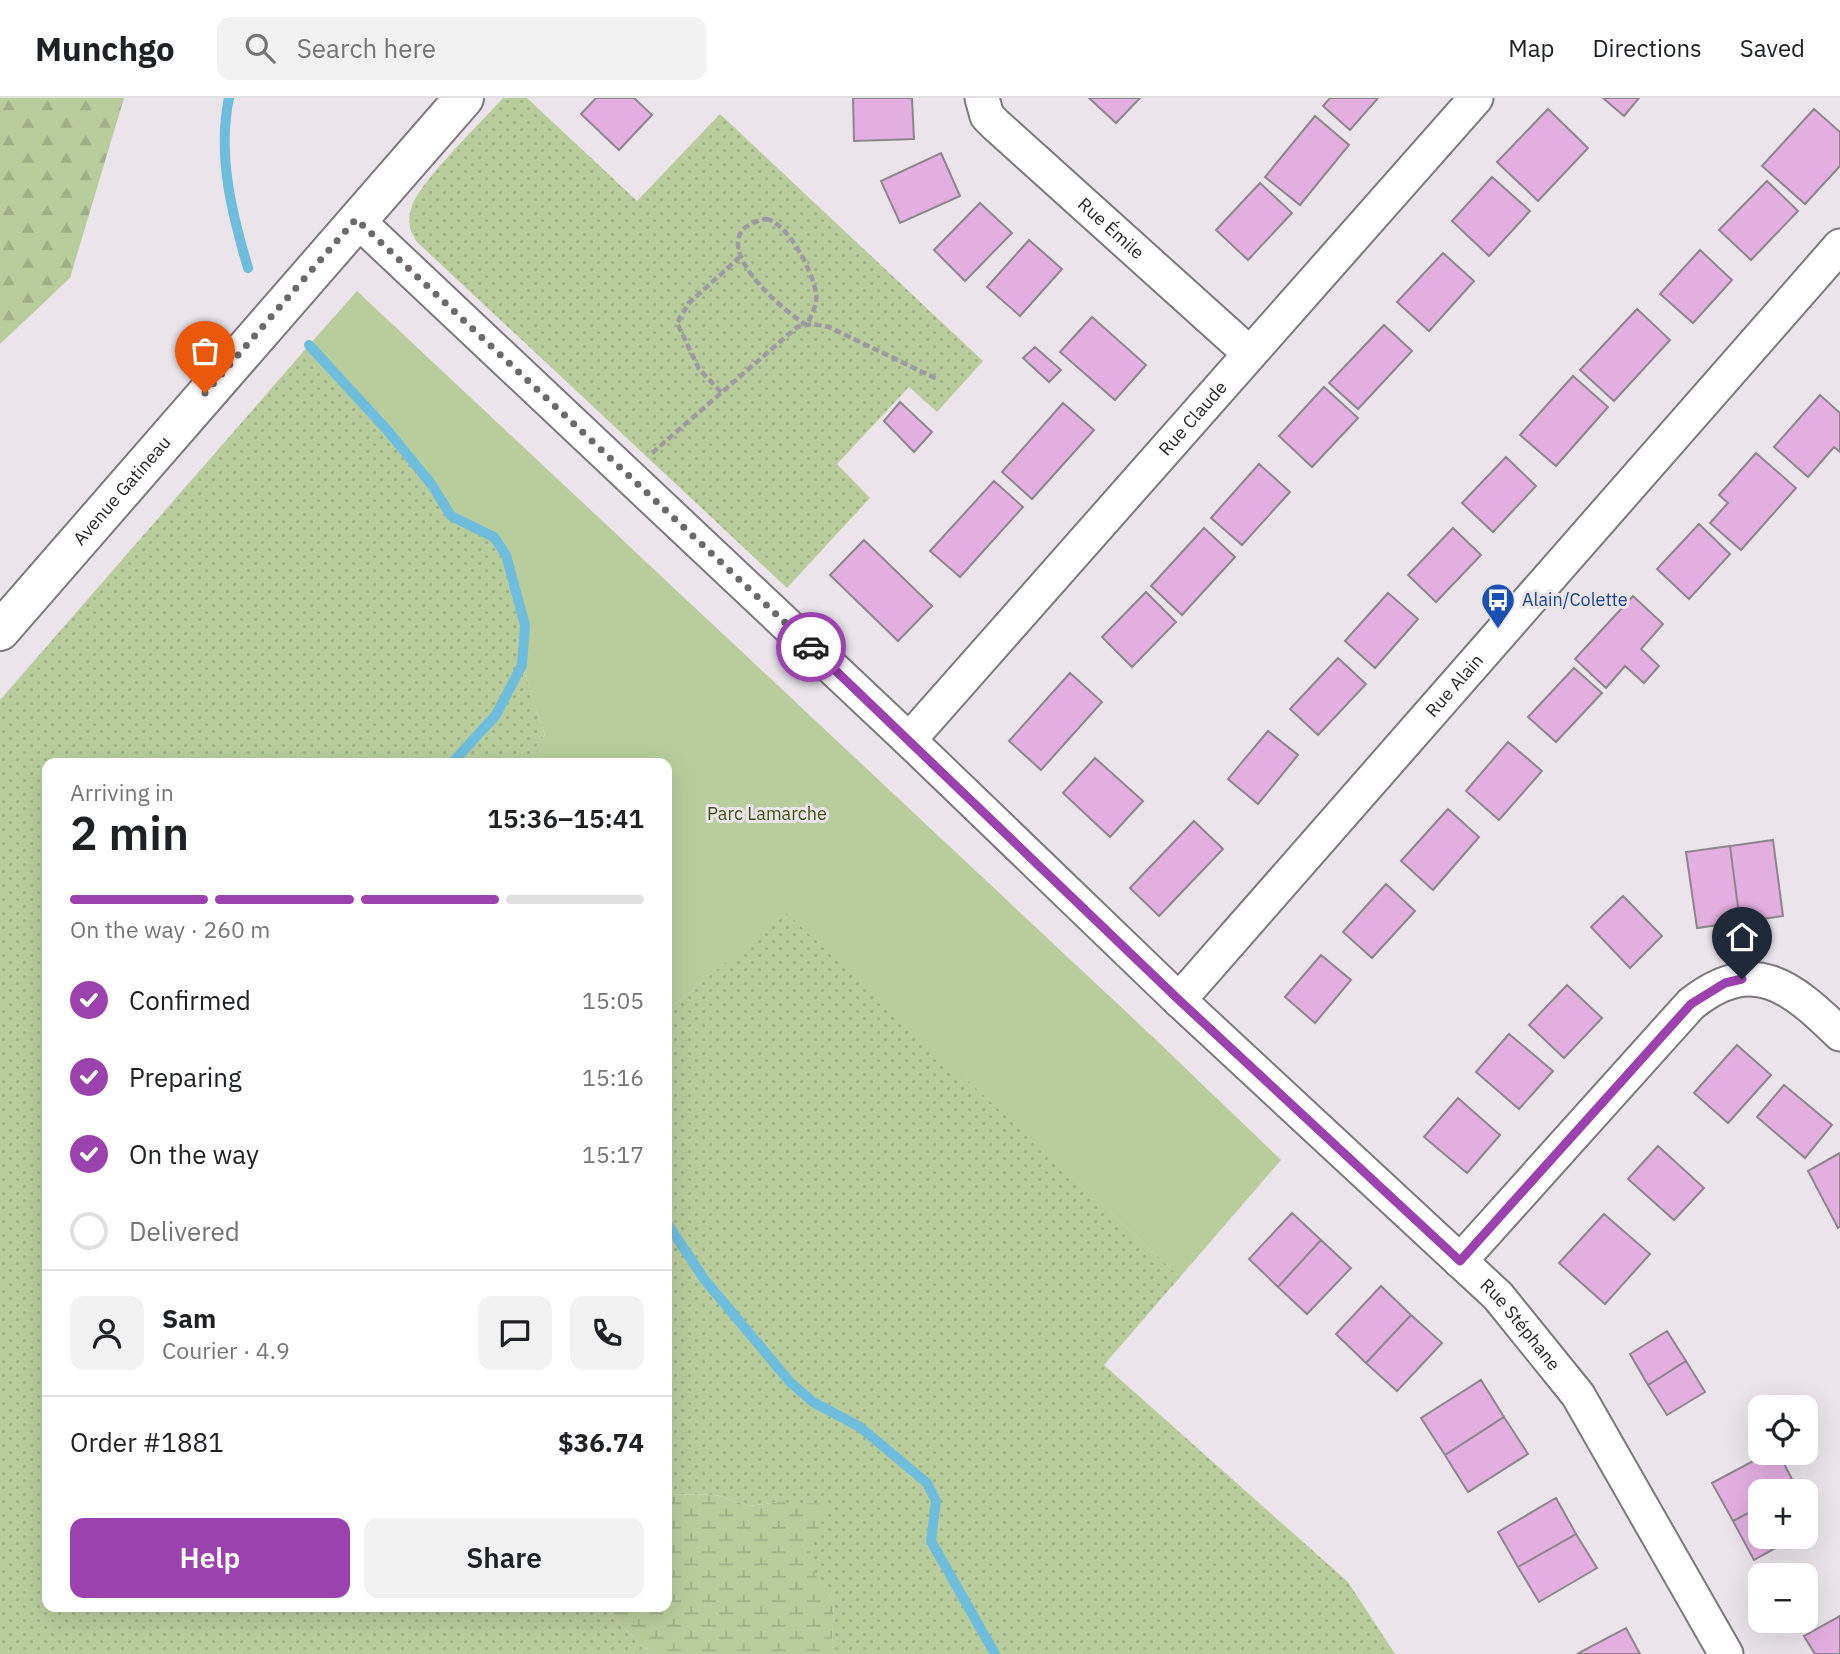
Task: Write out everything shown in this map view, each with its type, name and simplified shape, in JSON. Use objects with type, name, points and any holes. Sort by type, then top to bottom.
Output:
[{"type":"street","name":"Avenue Gatineau","points":[[0,631],[464,98]]},
{"type":"street","name":"Rue Émile","points":[[982,98],[988,116],[996,125],[1249,353]]},
{"type":"street","name":"Rue Claude","points":[[909,740],[1476,98]]},
{"type":"street","name":"Rue Stéphane","points":[[356,219],[909,740],[1179,1000],[1498,1296],[1578,1395],[1726,1654]]},
{"type":"street","name":"Rue Alain","points":[[1179,1000],[1840,246]]},
{"type":"street","points":[[1460,1261],[1691,1004],[1705,993],[1725,983],[1764,979],[1786,987],[1805,1000],[1840,1034]]},
{"type":"path","points":[[766,219],[774,220],[798,249],[816,291],[807,325],[776,303],[745,266],[741,256],[740,238],[748,226],[766,219]]},
{"type":"path","points":[[720,391],[699,369],[677,323],[689,303],[741,256]]},
{"type":"path","points":[[628,475],[720,391],[797,327],[829,327],[937,379]]},
{"type":"green space","points":[[0,98],[124,98],[70,278],[0,344]]},
{"type":"green space","points":[[503,98],[527,98],[637,201],[720,114],[983,361],[937,412],[909,387],[837,464],[870,498],[787,588],[414,238],[410,216],[417,196]]},
{"type":"green space","name":"Parc Lamarche","points":[[357,291],[1281,1160],[1180,1277],[786,913],[672,1007],[672,758],[527,758],[545,735],[522,665],[525,625],[506,555],[494,537],[451,516],[432,485],[388,431],[309,345]]},
{"type":"green space","points":[[309,345],[388,431],[432,485],[451,516],[494,537],[506,555],[525,625],[522,665],[545,735],[527,758],[42,758],[42,1612],[606,1612],[652,1654],[0,1654],[0,700]]},
{"type":"green space","points":[[786,912],[1180,1277],[1104,1365],[1348,1582],[1395,1654],[837,1654],[832,1647],[834,1602],[813,1576],[809,1554],[779,1502],[749,1506],[716,1495],[672,1494],[672,1007]]},
{"type":"green space","points":[[672,1494],[716,1495],[749,1506],[779,1502],[829,1504],[810,1555],[815,1575],[834,1602],[832,1647],[837,1654],[652,1654],[606,1612],[672,1612]]},
{"type":"building","points":[[596,98],[634,98],[652,115],[619,150],[581,114]]},
{"type":"building","points":[[853,98],[912,98],[914,139],[854,141]]},
{"type":"building","points":[[1089,98],[1140,98],[1116,123]]},
{"type":"building","points":[[1330,98],[1378,98],[1350,130],[1323,106]]},
{"type":"building","points":[[1603,98],[1639,98],[1624,116]]},
{"type":"building","points":[[1548,109],[1588,148],[1538,201],[1497,162]]},
{"type":"building","points":[[1814,109],[1840,132],[1840,166],[1805,204],[1762,166]]},
{"type":"building","points":[[1315,116],[1349,145],[1300,205],[1265,177]]},
{"type":"building","points":[[941,153],[960,196],[900,223],[881,181]]},
{"type":"building","points":[[1492,177],[1530,211],[1489,256],[1452,221]]},
{"type":"building","points":[[1767,181],[1798,211],[1751,260],[1719,230]]},
{"type":"building","points":[[1260,183],[1292,213],[1248,260],[1216,230]]},
{"type":"building","points":[[980,203],[1012,233],[965,281],[934,250]]},
{"type":"building","points":[[1029,240],[1062,269],[1020,316],[987,287]]},
{"type":"building","points":[[1700,250],[1732,280],[1693,323],[1660,294]]},
{"type":"building","points":[[1443,253],[1474,281],[1429,331],[1397,302]]},
{"type":"building","points":[[1637,309],[1670,340],[1614,401],[1580,370]]},
{"type":"building","points":[[1092,317],[1146,365],[1115,400],[1060,352]]},
{"type":"building","points":[[1384,325],[1412,351],[1358,409],[1329,383]]},
{"type":"building","points":[[1035,347],[1061,370],[1049,382],[1023,358]]},
{"type":"building","points":[[1573,376],[1608,407],[1556,466],[1520,435]]},
{"type":"building","points":[[1324,387],[1358,418],[1312,467],[1279,436]]},
{"type":"building","points":[[1820,395],[1840,413],[1840,452],[1834,447],[1808,477],[1774,447]]},
{"type":"building","points":[[900,402],[932,432],[914,452],[884,421]]},
{"type":"building","points":[[1063,403],[1094,430],[1032,499],[1002,472]]},
{"type":"building","points":[[1756,453],[1796,488],[1741,550],[1710,523],[1728,503],[1719,495]]},
{"type":"building","points":[[1506,457],[1536,486],[1493,532],[1462,503]]},
{"type":"building","points":[[1259,464],[1290,492],[1242,545],[1211,518]]},
{"type":"building","points":[[994,481],[1023,507],[960,577],[930,551]]},
{"type":"building","points":[[1699,524],[1730,554],[1689,599],[1657,569]]},
{"type":"building","points":[[1204,528],[1235,557],[1182,615],[1151,586]]},
{"type":"building","points":[[1453,528],[1481,555],[1436,602],[1408,575]]},
{"type":"building","points":[[864,540],[932,606],[898,641],[830,575]]},
{"type":"building","points":[[1146,592],[1176,622],[1132,667],[1102,637]]},
{"type":"building","points":[[1388,593],[1418,619],[1375,668],[1345,641]]},
{"type":"building","points":[[1633,596],[1663,624],[1641,649],[1659,666],[1644,683],[1625,666],[1606,688],[1575,659]]},
{"type":"building","points":[[1338,658],[1366,684],[1318,735],[1290,709]]},
{"type":"building","points":[[1574,668],[1602,693],[1556,742],[1528,717]]},
{"type":"building","points":[[1070,673],[1102,702],[1041,770],[1009,741]]},
{"type":"building","points":[[1268,731],[1298,755],[1258,804],[1228,779]]},
{"type":"building","points":[[1508,742],[1542,771],[1499,820],[1466,791]]},
{"type":"building","points":[[1095,758],[1143,801],[1110,837],[1063,793]]},
{"type":"building","points":[[1448,809],[1479,837],[1433,890],[1401,861]]},
{"type":"building","points":[[1194,821],[1223,849],[1159,916],[1130,888]]},
{"type":"building","points":[[1773,840],[1783,916],[1740,922],[1730,846]]},
{"type":"building","points":[[1730,846],[1740,922],[1697,928],[1686,852]]},
{"type":"building","points":[[1386,884],[1415,911],[1372,958],[1343,932]]},
{"type":"building","points":[[1623,896],[1662,936],[1630,968],[1591,927]]},
{"type":"building","points":[[1321,955],[1351,980],[1315,1023],[1285,997]]},
{"type":"building","points":[[1567,985],[1602,1018],[1564,1058],[1529,1025]]},
{"type":"building","points":[[1509,1034],[1553,1071],[1519,1109],[1476,1072]]},
{"type":"building","points":[[1737,1045],[1771,1075],[1728,1123],[1694,1093]]},
{"type":"building","points":[[1784,1085],[1832,1125],[1805,1158],[1757,1117]]},
{"type":"building","points":[[1458,1098],[1500,1135],[1467,1173],[1424,1137]]},
{"type":"building","points":[[1658,1146],[1704,1188],[1674,1220],[1628,1179]]},
{"type":"building","points":[[1840,1153],[1840,1227],[1838,1228],[1808,1171]]},
{"type":"building","points":[[1292,1213],[1321,1240],[1278,1287],[1249,1259]]},
{"type":"building","points":[[1604,1214],[1650,1254],[1605,1304],[1559,1263]]},
{"type":"building","points":[[1321,1240],[1351,1268],[1307,1314],[1278,1287]]},
{"type":"building","points":[[1381,1286],[1411,1315],[1366,1363],[1336,1334]]},
{"type":"building","points":[[1411,1315],[1442,1343],[1397,1391],[1366,1363]]},
{"type":"building","points":[[1667,1331],[1686,1361],[1648,1385],[1630,1354]]},
{"type":"building","points":[[1686,1361],[1705,1392],[1667,1415],[1648,1385]]},
{"type":"building","points":[[1481,1380],[1504,1417],[1445,1455],[1421,1418]]},
{"type":"building","points":[[1504,1417],[1528,1454],[1468,1492],[1445,1455]]},
{"type":"building","points":[[1748,1464],[1785,1465],[1792,1479],[1748,1479],[1748,1513],[1733,1521],[1712,1483]]},
{"type":"building","points":[[1556,1498],[1576,1534],[1518,1567],[1498,1532]]},
{"type":"building","points":[[1748,1513],[1748,1549],[1733,1521]]},
{"type":"building","points":[[1576,1534],[1597,1568],[1539,1602],[1518,1567]]},
{"type":"building","points":[[1748,1549],[1774,1549],[1754,1560]]},
{"type":"building","points":[[1840,1616],[1840,1654],[1815,1654],[1804,1636],[1818,1633],[1818,1628]]},
{"type":"building","points":[[1626,1628],[1640,1654],[1577,1654]]},
{"type":"waterway","points":[[229,98],[225,141],[228,184],[248,268]]},
{"type":"waterway","points":[[309,345],[388,431],[432,485],[451,516],[494,537],[506,555],[525,625],[522,665],[496,715],[457,758]]},
{"type":"waterway","points":[[672,1231],[704,1279],[790,1382],[813,1402],[860,1427],[927,1483],[936,1501],[931,1541],[995,1654]]},
{"type":"way so far","points":[[205,393],[356,219],[811,647]]},
{"type":"place","name":"Alain/Colette","points":[[1498,630]]},
{"type":"route","points":[[811,647],[1179,1000],[1460,1261],[1691,1004],[1725,983],[1742,979]]}]
